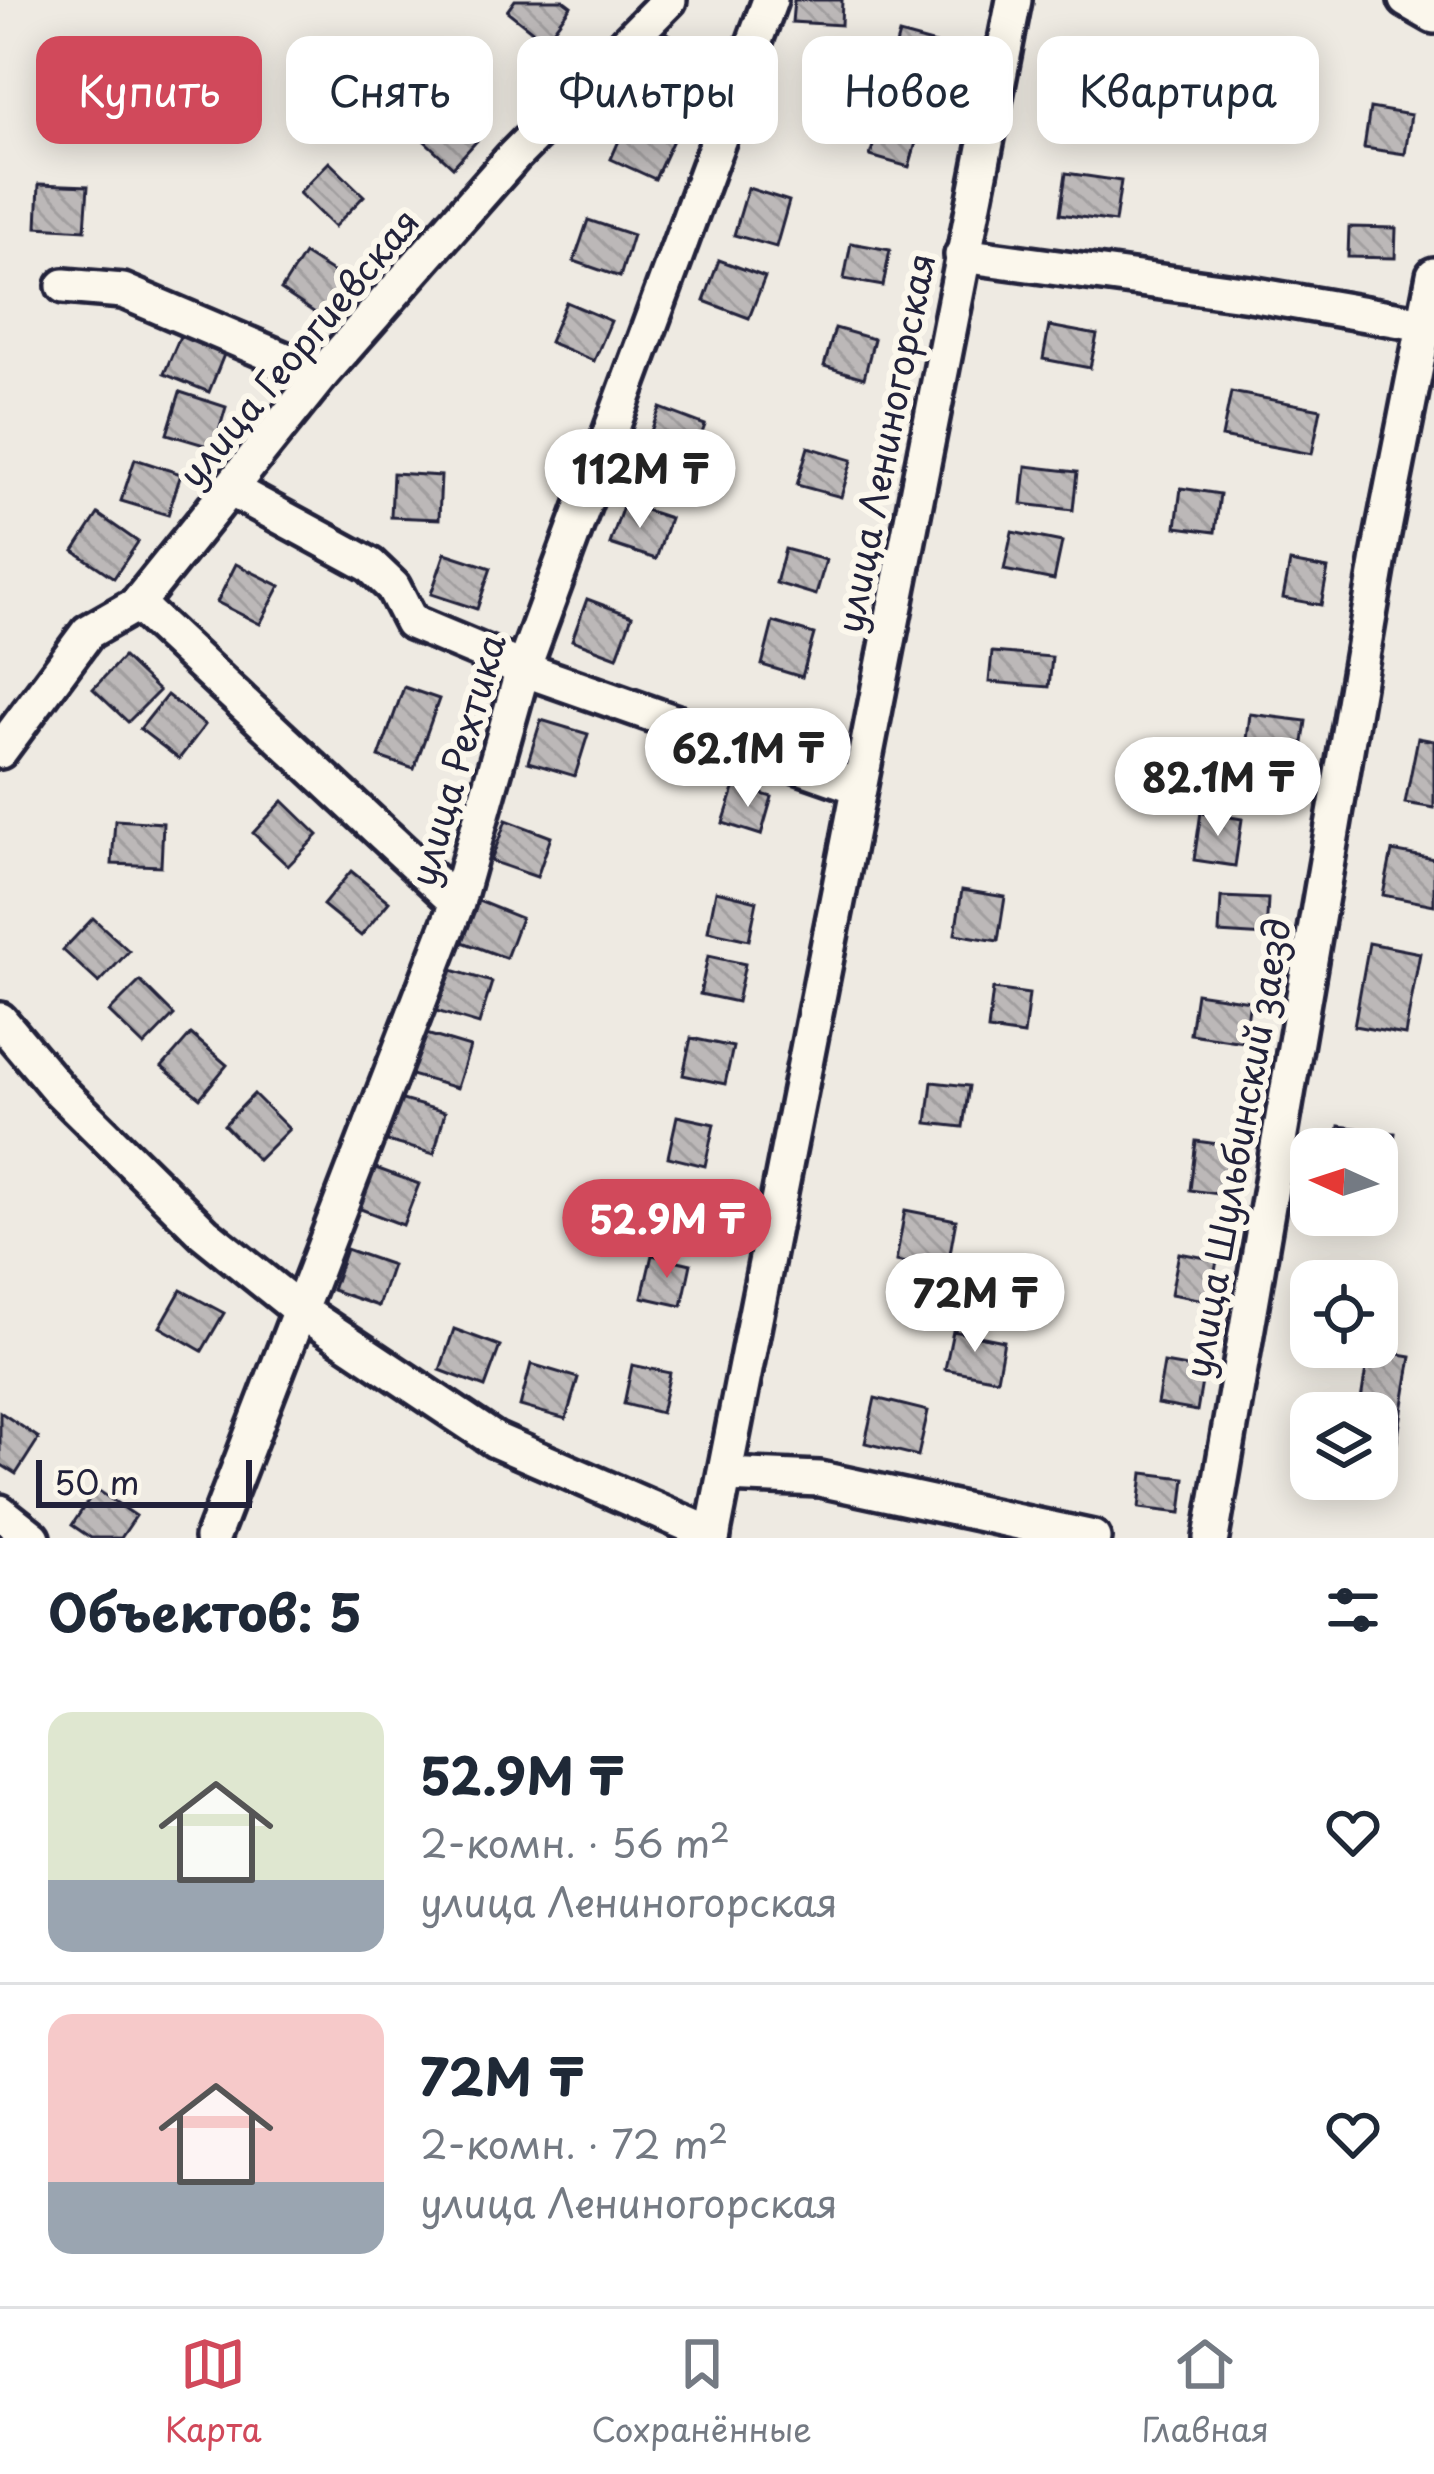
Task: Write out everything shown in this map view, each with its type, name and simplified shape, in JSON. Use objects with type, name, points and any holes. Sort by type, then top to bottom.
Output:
[{"type":"street","name":"улица Георгиевская","points":[[0,751],[88,632],[137,604],[321,375],[513,158],[669,0]]},
{"type":"street","name":"улица Рехтика","points":[[212,1538],[458,903],[523,669],[770,0]]},
{"type":"street","name":"улица Лениногорская","points":[[713,1536],[1015,0]]},
{"type":"street","points":[[1406,0],[1434,16]]},
{"type":"street","points":[[962,256],[1250,294],[1424,324]]},
{"type":"street","name":"улица Шульбинский заезд","points":[[1211,1538],[1378,558],[1434,275]]},
{"type":"street","points":[[64,286],[123,291],[321,375]]},
{"type":"street","points":[[230,489],[370,565],[393,587],[410,622],[523,669],[859,787]]},
{"type":"street","points":[[137,604],[458,903]]},
{"type":"street","points":[[0,1020],[59,1090],[204,1232],[301,1311],[495,1440],[713,1536]]},
{"type":"street","points":[[725,1475],[820,1480],[1093,1538]]},
{"type":"street","points":[[0,1511],[33,1538]]},
{"type":"building","points":[[515,0],[563,0],[571,6],[549,36],[539,36],[507,11]]},
{"type":"building","points":[[794,0],[842,0],[841,25],[792,22]]},
{"type":"building","points":[[1370,108],[1411,115],[1405,154],[1364,148]]},
{"type":"building","points":[[428,144],[474,144],[453,167]]},
{"type":"building","points":[[618,144],[671,144],[655,179],[611,159]]},
{"type":"building","points":[[873,144],[916,144],[909,167],[870,156]]},
{"type":"building","points":[[329,162],[364,196],[334,227],[299,193]]},
{"type":"building","points":[[1066,173],[1121,181],[1115,222],[1060,214]]},
{"type":"building","points":[[39,184],[88,186],[85,230],[37,227]]},
{"type":"building","points":[[748,188],[789,201],[776,247],[734,235]]},
{"type":"building","points":[[588,220],[633,235],[620,277],[574,261]]},
{"type":"building","points":[[1349,227],[1396,228],[1395,258],[1348,257]]},
{"type":"building","points":[[851,243],[890,250],[883,286],[844,279]]},
{"type":"building","points":[[304,254],[345,280],[321,317],[281,290]]},
{"type":"building","points":[[719,260],[765,277],[749,318],[704,301]]},
{"type":"building","points":[[566,302],[611,321],[594,361],[549,342]]},
{"type":"building","points":[[1049,326],[1097,335],[1090,368],[1043,359]]},
{"type":"building","points":[[835,328],[874,339],[864,378],[824,366]]},
{"type":"building","points":[[181,334],[225,352],[209,392],[164,374]]},
{"type":"building","points":[[180,392],[226,407],[214,448],[167,434]]},
{"type":"building","points":[[1231,392],[1321,409],[1312,454],[1222,437]]},
{"type":"building","points":[[660,408],[705,425],[690,466],[644,449]]},
{"type":"building","points":[[808,447],[852,460],[841,497],[797,485]]},
{"type":"building","points":[[135,459],[181,474],[168,515],[121,501]]},
{"type":"building","points":[[1026,466],[1077,472],[1073,510],[1022,504]]},
{"type":"building","points":[[393,473],[441,476],[439,519],[391,517]]},
{"type":"building","points":[[1181,488],[1220,494],[1215,532],[1176,527]]},
{"type":"building","points":[[624,503],[670,518],[656,559],[610,544]]},
{"type":"building","points":[[98,514],[138,542],[114,578],[74,551]]},
{"type":"building","points":[[1012,532],[1062,542],[1054,580],[1004,570]]},
{"type":"building","points":[[785,549],[826,560],[816,595],[776,583]]},
{"type":"building","points":[[445,553],[491,568],[477,609],[431,594]]},
{"type":"building","points":[[1290,562],[1328,569],[1321,605],[1283,598]]},
{"type":"building","points":[[236,564],[280,586],[260,624],[217,602]]},
{"type":"building","points":[[587,599],[632,616],[617,657],[572,640]]},
{"type":"building","points":[[773,622],[814,634],[802,677],[762,665]]},
{"type":"building","points":[[992,652],[1052,657],[1049,687],[989,682]]},
{"type":"building","points":[[123,657],[159,691],[128,722],[93,689]]},
{"type":"building","points":[[404,687],[439,699],[414,769],[379,757]]},
{"type":"building","points":[[167,695],[205,725],[179,759],[140,729]]},
{"type":"building","points":[[1250,714],[1306,721],[1300,764],[1245,757]]},
{"type":"building","points":[[541,720],[588,734],[575,776],[528,762]]},
{"type":"building","points":[[1418,738],[1434,741],[1434,808],[1405,803]]},
{"type":"building","points":[[735,786],[772,797],[761,835],[723,823]]},
{"type":"building","points":[[283,801],[318,835],[288,866],[253,833]]},
{"type":"building","points":[[1201,812],[1242,819],[1235,866],[1194,860]]},
{"type":"building","points":[[115,820],[163,823],[161,866],[112,864]]},
{"type":"building","points":[[506,820],[551,837],[537,877],[491,861]]},
{"type":"building","points":[[1392,851],[1434,859],[1434,905],[1383,895]]},
{"type":"building","points":[[351,871],[389,902],[361,936],[323,905]]},
{"type":"building","points":[[962,890],[1005,897],[998,941],[955,934]]},
{"type":"building","points":[[716,891],[757,901],[749,940],[708,931]]},
{"type":"building","points":[[1221,897],[1268,899],[1266,936],[1219,933]]},
{"type":"building","points":[[476,900],[521,918],[506,958],[460,941]]},
{"type":"building","points":[[93,918],[129,951],[99,983],[63,950]]},
{"type":"building","points":[[1369,943],[1420,953],[1405,1035],[1354,1026]]},
{"type":"building","points":[[708,956],[745,964],[737,1002],[700,994]]},
{"type":"building","points":[[445,968],[492,982],[479,1024],[433,1010]]},
{"type":"building","points":[[140,981],[174,1015],[144,1046],[109,1012]]},
{"type":"building","points":[[993,989],[1029,994],[1024,1035],[988,1030]]},
{"type":"building","points":[[1196,993],[1250,1001],[1244,1042],[1190,1034]]},
{"type":"building","points":[[423,1033],[470,1047],[457,1088],[411,1075]]},
{"type":"building","points":[[191,1034],[227,1065],[200,1098],[162,1067]]},
{"type":"building","points":[[691,1038],[733,1047],[725,1084],[683,1075]]},
{"type":"building","points":[[932,1082],[969,1086],[963,1127],[927,1123]]},
{"type":"building","points":[[254,1094],[289,1129],[258,1160],[224,1125]]},
{"type":"building","points":[[399,1099],[445,1112],[434,1154],[387,1141]]},
{"type":"building","points":[[677,1116],[714,1124],[705,1166],[668,1157]]},
{"type":"building","points":[[1196,1141],[1240,1147],[1233,1196],[1190,1190]]},
{"type":"building","points":[[373,1167],[419,1184],[403,1225],[358,1208]]},
{"type":"building","points":[[667,1177],[703,1184],[694,1224],[659,1216]]},
{"type":"building","points":[[905,1210],[956,1220],[947,1270],[896,1261]]},
{"type":"building","points":[[346,1249],[392,1265],[378,1306],[332,1290]]},
{"type":"building","points":[[1179,1253],[1217,1260],[1210,1301],[1171,1294]]},
{"type":"building","points":[[652,1255],[691,1264],[682,1306],[642,1297]]},
{"type":"building","points":[[181,1290],[224,1313],[202,1351],[160,1327]]},
{"type":"building","points":[[454,1329],[500,1346],[485,1387],[440,1370]]},
{"type":"building","points":[[953,1331],[1004,1341],[997,1379],[945,1369]]},
{"type":"building","points":[[1398,1354],[1411,1356],[1398,1436],[1398,1392],[1362,1392],[1366,1368],[1398,1368]]},
{"type":"building","points":[[1164,1363],[1204,1370],[1197,1411],[1157,1404]]},
{"type":"building","points":[[531,1364],[578,1378],[566,1419],[520,1406]]},
{"type":"building","points":[[632,1365],[670,1373],[661,1413],[624,1404]]},
{"type":"building","points":[[875,1398],[928,1411],[918,1456],[865,1443]]},
{"type":"building","points":[[0,1412],[39,1438],[16,1474],[0,1464]]},
{"type":"building","points":[[1143,1473],[1185,1478],[1181,1513],[1139,1508]]},
{"type":"building","points":[[96,1489],[136,1516],[121,1538],[91,1538],[72,1525]]}]
